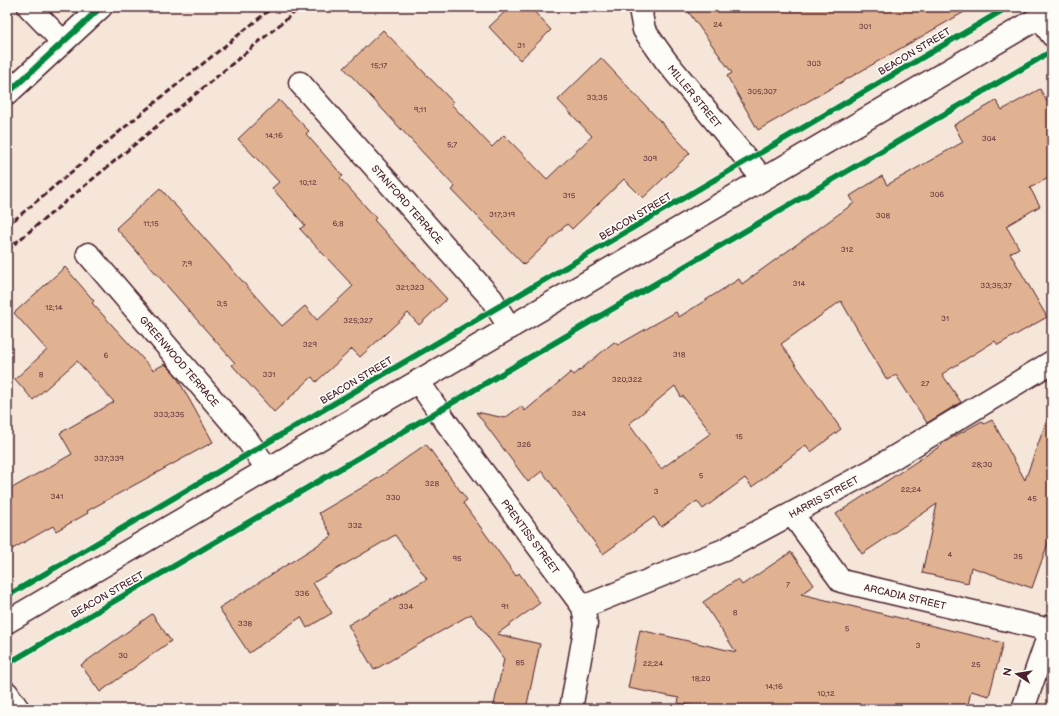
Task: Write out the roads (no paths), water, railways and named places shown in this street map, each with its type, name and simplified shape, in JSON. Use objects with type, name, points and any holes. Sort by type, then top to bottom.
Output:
[{"type":"street","points":[[29,7],[63,42]]},
{"type":"street","points":[[7,94],[102,7]]},
{"type":"street","name":"MILLER STREET","points":[[642,7],[641,14],[644,30],[666,62],[763,180]]},
{"type":"street","points":[[7,622],[763,180],[1048,21]]},
{"type":"street","name":"STANFORD TERRACE","points":[[300,84],[491,298],[510,328]]},
{"type":"street","name":"GREENWOOD TERRACE","points":[[88,254],[248,441],[268,470]]},
{"type":"street","name":"HARRIS STREET","points":[[583,607],[724,550],[873,470],[1052,362]]},
{"type":"street","name":"PRENTISS STREET","points":[[418,381],[446,422],[583,607],[586,624],[571,709]]},
{"type":"street","name":"ARCADIA STREET","points":[[792,514],[840,581],[1051,627]]},
{"type":"street","points":[[1024,709],[1051,627]]},
{"type":"street","points":[[7,693],[18,709]]},
{"type":"railway","points":[[7,226],[137,117],[273,7]]},
{"type":"railway","points":[[7,250],[301,7]]}]
